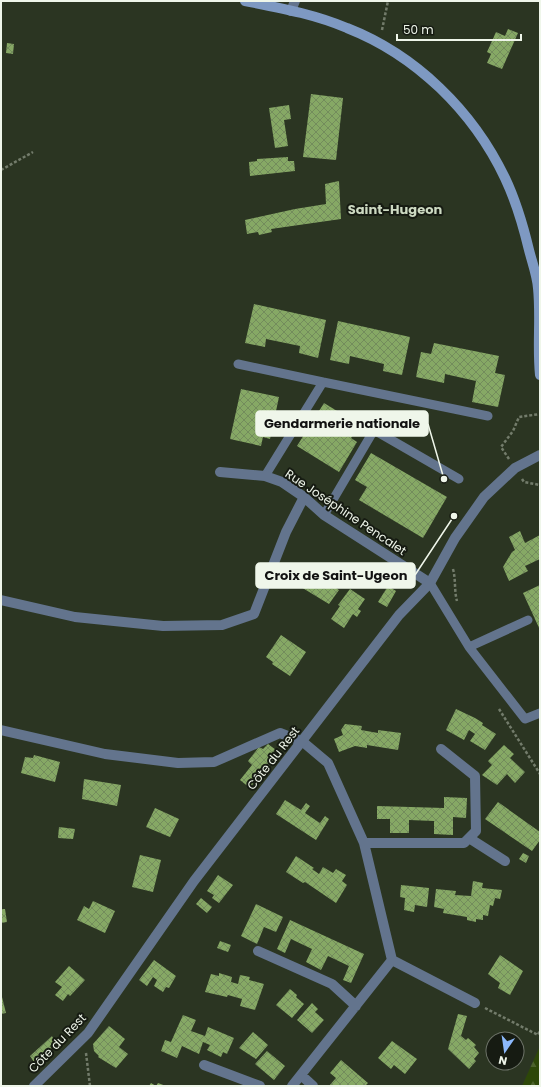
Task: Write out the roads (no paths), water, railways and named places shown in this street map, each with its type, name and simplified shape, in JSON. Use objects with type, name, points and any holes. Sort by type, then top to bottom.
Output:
[{"type":"main road","points":[[245,1],[310,15],[348,28],[379,44],[419,69],[455,102],[482,139],[505,178],[521,218],[539,286],[540,375]]},
{"type":"street","points":[[291,11],[295,1]]},
{"type":"street","name":"Côte du Rest","points":[[34,1086],[85,1037],[194,882],[303,742],[398,615],[430,583],[455,538],[484,497],[515,468],[540,455]]},
{"type":"street","name":"Rue Joséphine Pencalet","points":[[220,472],[265,476],[282,482],[304,497],[324,515],[430,583]]},
{"type":"street","points":[[1,600],[75,617],[163,626],[222,625],[254,614],[286,532],[304,497]]},
{"type":"street","points":[[1,730],[105,754],[178,763],[214,762],[280,734],[303,742],[328,764],[364,843],[392,960],[475,1003]]},
{"type":"street","points":[[364,843],[464,843],[476,831],[475,776],[442,749]]},
{"type":"street","points":[[469,838],[505,861]]},
{"type":"street","points":[[258,951],[332,984],[356,1006]]},
{"type":"street","points":[[292,1086],[392,960]]},
{"type":"street","points":[[204,1065],[260,1086]]},
{"type":"street","points":[[301,1075],[313,1086]]},
{"type":"lane","points":[[238,364],[488,416]]},
{"type":"lane","points":[[265,476],[324,382]]},
{"type":"lane","points":[[324,515],[374,430],[459,480]]},
{"type":"lane","points":[[430,583],[470,647],[525,719],[540,713]]},
{"type":"lane","points":[[470,647],[528,620]]},
{"type":"place","name":"Gendarmerie nationale","points":[[444,479]]},
{"type":"place","name":"Croix de Saint-Ugeon","points":[[454,516]]},
{"type":"district","name":"Saint-Hugeon","points":[[395,209]]}]
